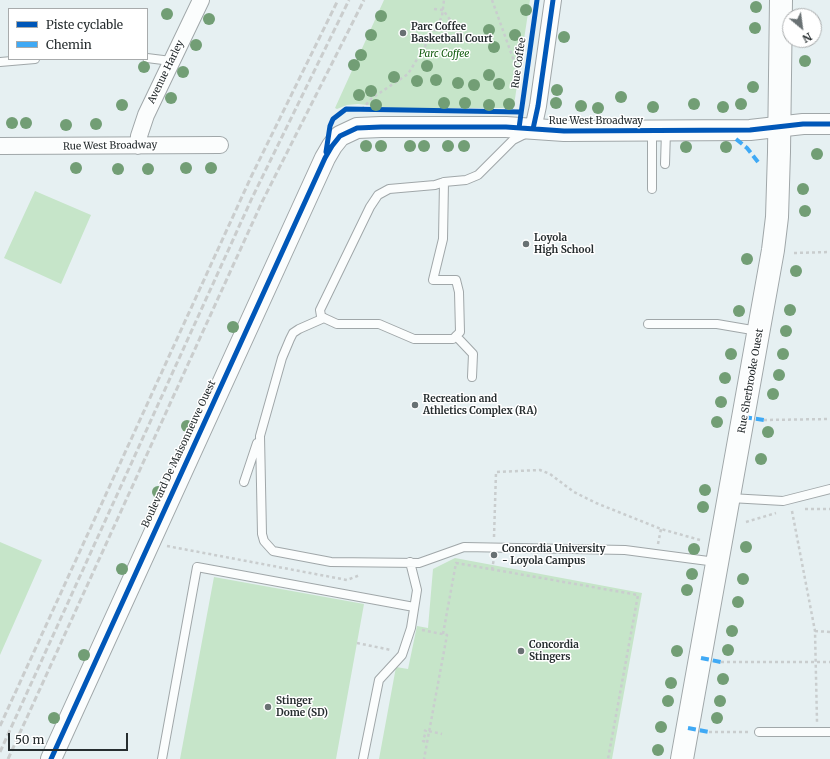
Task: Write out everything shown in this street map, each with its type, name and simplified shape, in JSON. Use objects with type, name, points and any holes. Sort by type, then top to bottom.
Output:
[{"type":"main road","name":"Rue Sherbrooke Ouest","points":[[682,759],[760,331],[784,252],[777,217],[780,127],[781,0]]},
{"type":"street","name":"Avenue Harley","points":[[138,146],[139,136],[146,115],[201,0]]},
{"type":"street","points":[[533,129],[538,106],[553,0]]},
{"type":"street","name":"Rue West Broadway","points":[[340,136],[356,128],[381,127],[506,127],[564,131],[659,131],[750,130],[803,124],[830,124]]},
{"type":"street","name":"Boulevard De Maisonneuve Ouest","points":[[51,759],[325,158],[340,136]]},
{"type":"street","name":"Rue West Broadway","points":[[0,146],[220,145]]},
{"type":"lane","points":[[148,58],[171,61]]},
{"type":"lane","points":[[0,62],[23,60]]},
{"type":"lane","points":[[444,182],[443,239],[433,280],[456,280],[458,285],[460,332],[453,339],[414,339],[407,338],[379,324],[337,324],[324,318],[320,313],[320,310],[370,207],[378,195],[389,189],[435,185],[444,182],[466,180],[478,175],[513,140],[533,129]]},
{"type":"lane","points":[[659,131],[665,164]]},
{"type":"lane","points":[[652,190],[659,131]]},
{"type":"lane","points":[[244,482],[260,436],[282,358],[290,339],[293,333],[299,329],[324,318]]},
{"type":"lane","points":[[648,324],[717,324],[760,331]]},
{"type":"lane","points":[[456,336],[473,354],[472,377]]},
{"type":"lane","points":[[260,436],[262,534],[264,541],[273,551],[331,562],[419,562],[457,548],[486,547],[720,553]]},
{"type":"lane","points":[[730,498],[777,502],[791,500],[830,489]]},
{"type":"lane","points":[[363,759],[379,680],[402,655],[411,628],[416,584],[410,562]]},
{"type":"lane","points":[[162,759],[197,567],[414,607]]},
{"type":"lane","points":[[759,732],[830,732]]},
{"type":"path","points":[[362,109],[372,98],[408,74],[438,25],[443,10],[444,0]]},
{"type":"path","points":[[492,0],[514,61],[525,66]]},
{"type":"path","points":[[434,9],[443,10],[451,21],[453,35]]},
{"type":"path","points":[[355,109],[371,110]]},
{"type":"path","points":[[784,252],[830,252]]},
{"type":"path","points":[[764,420],[830,419]]},
{"type":"path","points":[[494,540],[496,472],[540,470],[545,471],[574,492],[596,503],[661,529],[700,540],[720,553]]},
{"type":"path","points":[[785,510],[792,508],[815,631],[817,732]]},
{"type":"path","points":[[800,508],[830,509]]},
{"type":"path","points":[[746,522],[779,512]]},
{"type":"path","points":[[164,545],[347,580],[360,575]]},
{"type":"path","points":[[424,759],[446,635],[443,634],[456,563],[638,595],[608,759]]},
{"type":"path","points":[[416,629],[443,634]]},
{"type":"path","points":[[815,631],[830,632]]},
{"type":"path","points":[[357,643],[391,650]]},
{"type":"path","points":[[721,662],[830,662]]},
{"type":"path","points":[[424,730],[426,730],[424,742],[427,742]]},
{"type":"path","points":[[429,731],[442,734]]},
{"type":"path","points":[[709,732],[759,732]]},
{"type":"green space","name":"Parc Coffee","points":[[384,0],[530,0],[514,105],[507,108],[392,108],[358,104],[347,105],[337,109],[335,108]]},
{"type":"green space","points":[[35,191],[91,215],[61,284],[4,258]]},
{"type":"green space","points":[[0,542],[42,560],[0,655]]},
{"type":"green space","name":"Concordia Stingers","points":[[455,558],[642,593],[612,759],[379,759],[396,667],[408,669],[417,626],[428,628],[433,569]]},
{"type":"green space","name":"Stinger Dome (SD)","points":[[214,577],[364,604],[336,759],[180,759]]},
{"type":"railway","points":[[0,726],[251,177],[338,0]]},
{"type":"railway","points":[[0,752],[252,198],[349,0]]},
{"type":"railway","points":[[8,759],[262,202],[364,0]]},
{"type":"marked path","points":[[736,139],[747,148],[758,162]]},
{"type":"marked path","points":[[744,417],[764,420]]},
{"type":"marked path","points":[[701,658],[721,662]]},
{"type":"marked path","points":[[688,728],[709,732]]},
{"type":"cycle path","name":"Rue Coffee","points":[[519,128],[537,0]]},
{"type":"cycle path","points":[[533,129],[538,106],[553,0]]},
{"type":"cycle path","points":[[326,152],[330,126],[333,119],[346,109],[521,112]]},
{"type":"cycle path","points":[[51,759],[325,158],[340,136],[357,128],[381,127],[506,127],[564,131],[750,130],[803,124],[830,124]]},
{"type":"place","name":"Parc Coffee Basketball Court","points":[[403,33]]},
{"type":"place","name":"Loyola High School","points":[[526,244]]},
{"type":"place","name":"Recreation and Athletics Complex (RA)","points":[[415,405]]},
{"type":"place","name":"Concordia University - Loyola Campus","points":[[494,555]]},
{"type":"place","name":"Concordia Stingers","points":[[521,651]]},
{"type":"place","name":"Stinger Dome (SD)","points":[[268,707]]}]
